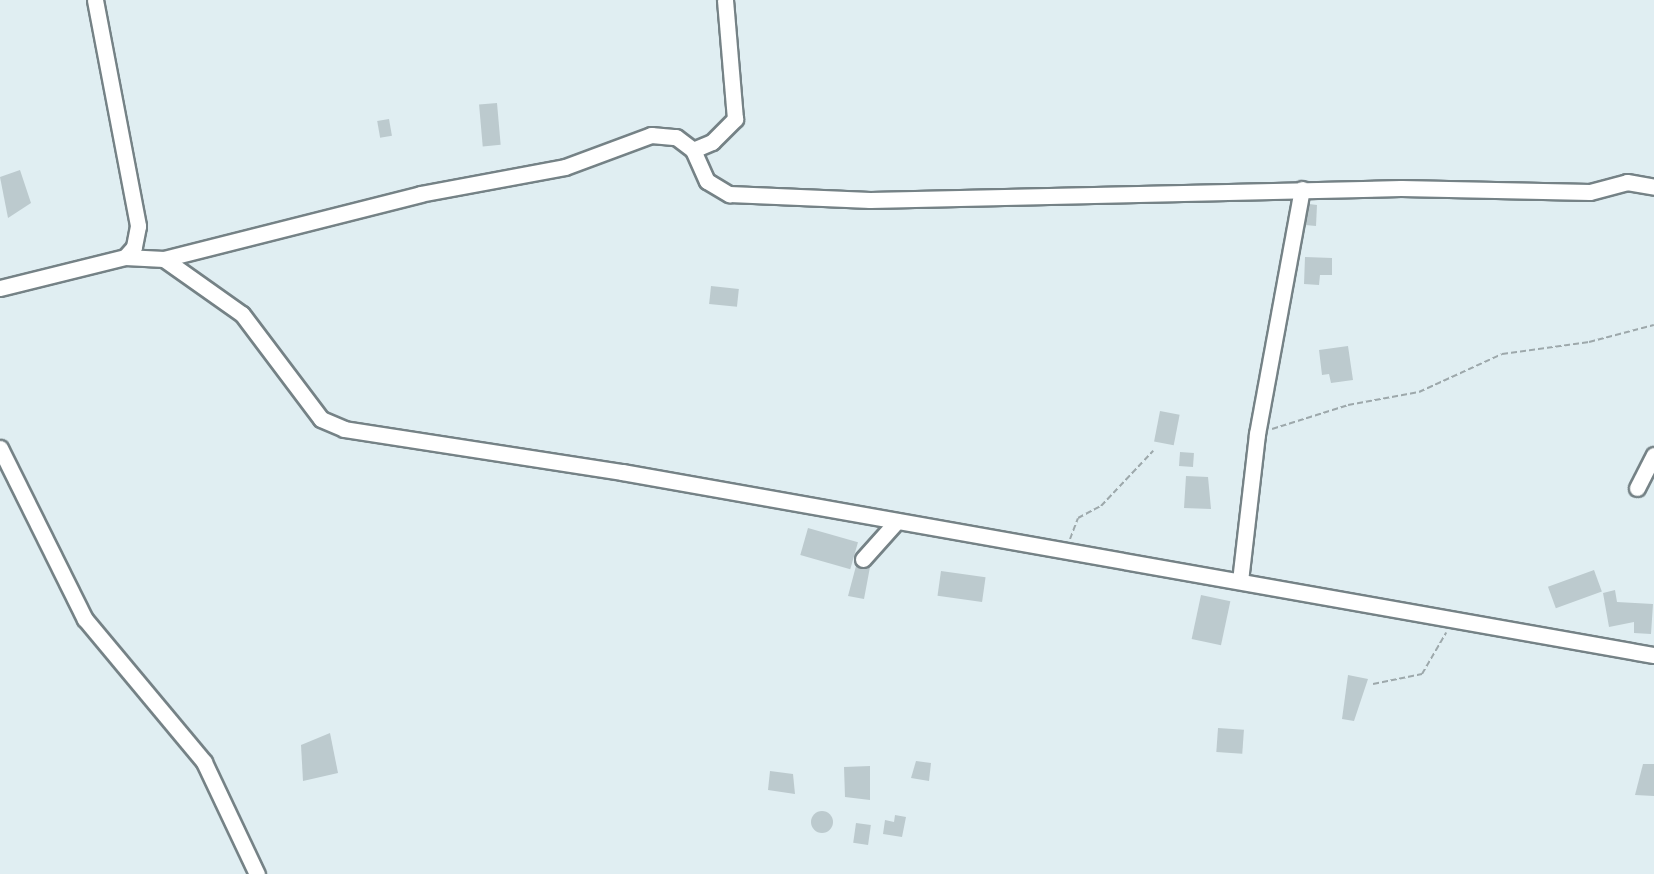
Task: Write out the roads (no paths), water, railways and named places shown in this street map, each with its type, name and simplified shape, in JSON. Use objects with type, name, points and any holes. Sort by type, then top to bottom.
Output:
[{"type":"street","points":[[95,0],[138,226],[134,247],[125,257]]},
{"type":"street","points":[[693,150],[712,142],[735,119],[725,0]]},
{"type":"street","points":[[0,288],[125,257],[164,259],[420,194],[565,167],[651,135],[676,137],[693,150],[707,181],[729,194],[870,200],[1302,189],[1590,192],[1627,182],[1654,187]]},
{"type":"street","points":[[1240,581],[1257,434],[1302,189]]},
{"type":"street","points":[[164,259],[242,314],[321,419],[344,429],[456,443],[1066,553],[1461,619],[1654,655]]},
{"type":"street","points":[[0,448],[85,619],[204,762],[258,874]]},
{"type":"street","points":[[1637,488],[1654,455]]},
{"type":"street","points":[[863,559],[897,521]]}]
